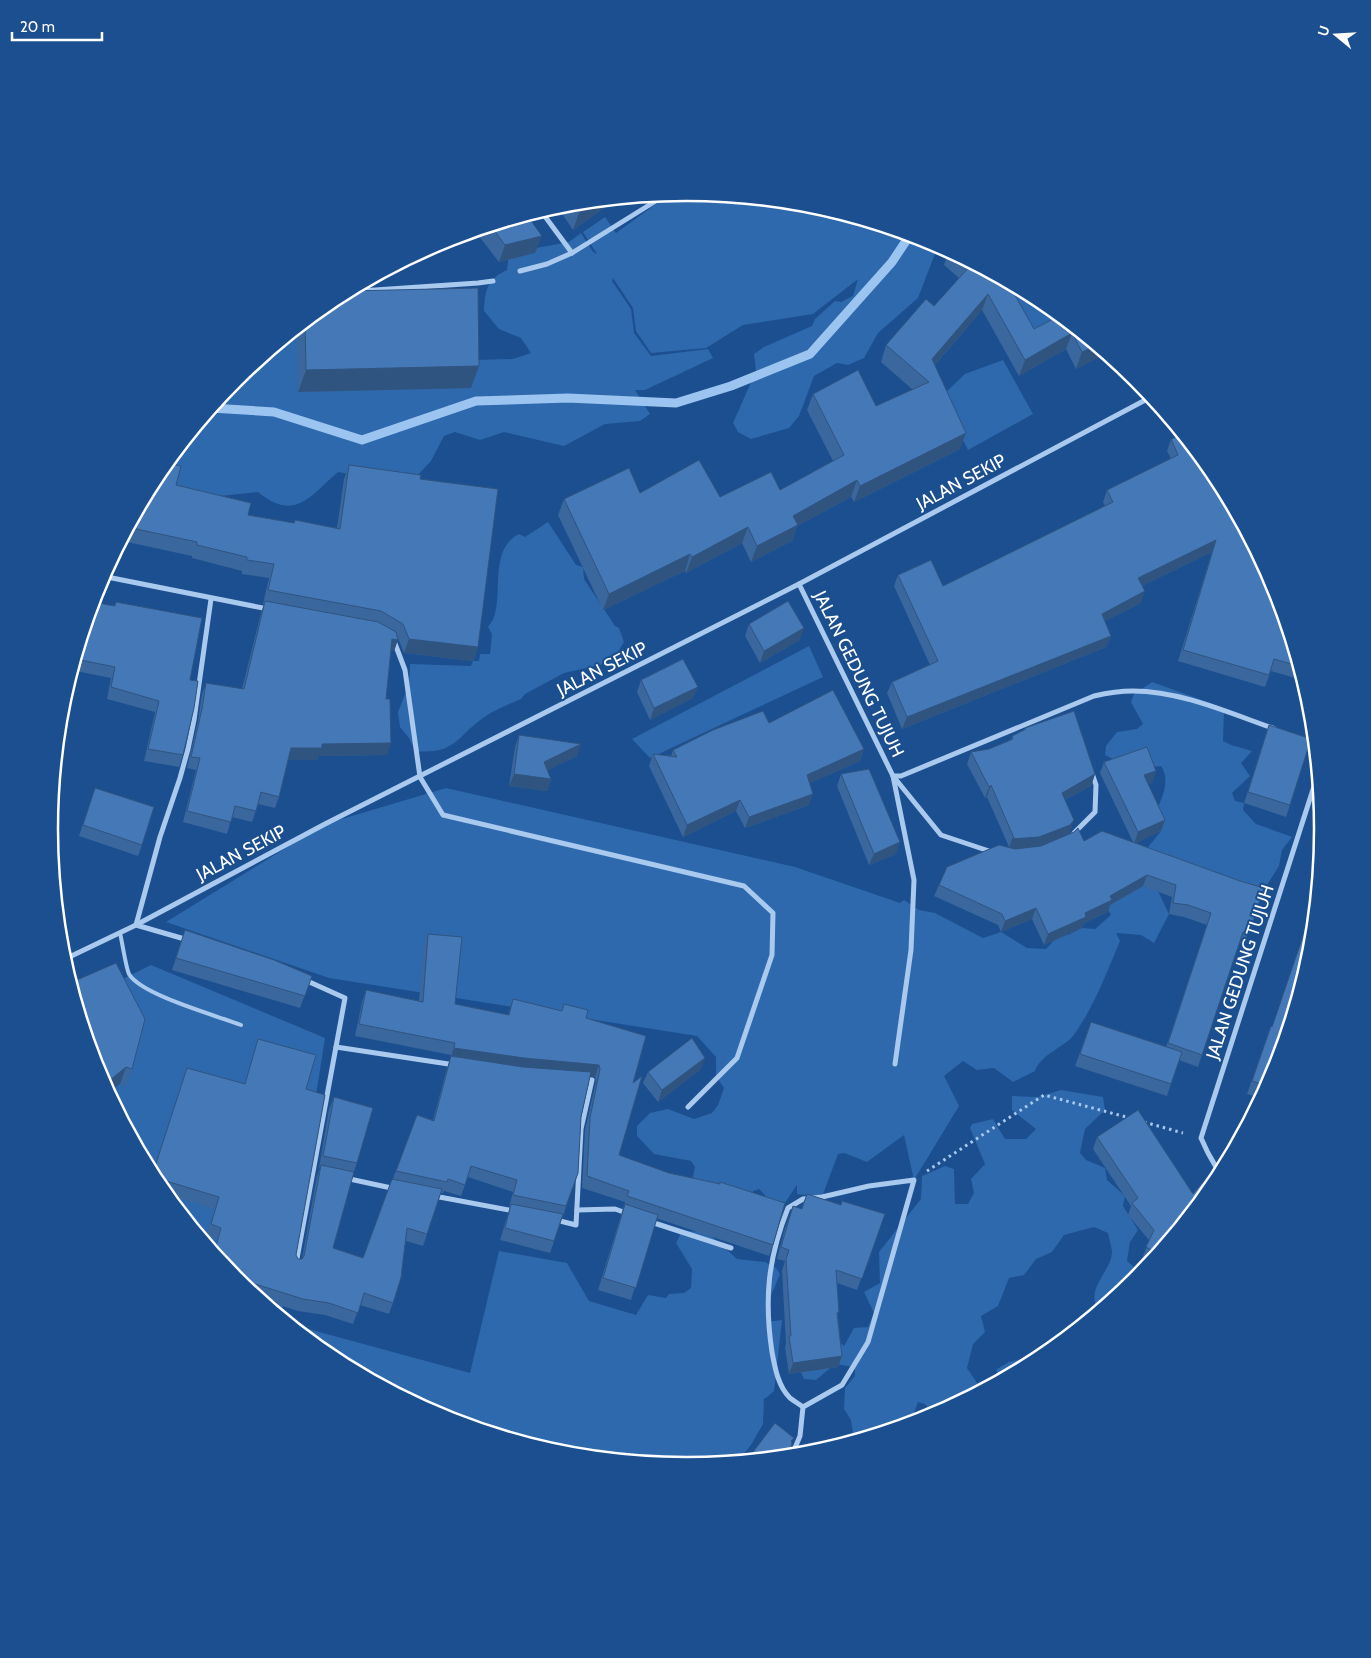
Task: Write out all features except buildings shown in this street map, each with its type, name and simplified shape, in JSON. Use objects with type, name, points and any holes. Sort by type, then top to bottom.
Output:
[{"type":"street","points":[[520,271],[547,264],[572,253],[655,202]]},
{"type":"street","points":[[546,217],[572,253]]},
{"type":"street","points":[[363,291],[493,281]]},
{"type":"street","name":"JALAN SEKIP","points":[[71,956],[136,925],[318,828],[799,584],[1144,400]]},
{"type":"street","points":[[110,578],[279,611]]},
{"type":"street","name":"JALAN GEDUNG TUJUH","points":[[799,584],[893,776],[941,834],[984,850],[1002,854]]},
{"type":"street","points":[[191,940],[136,925],[160,837],[188,750],[211,599]]},
{"type":"street","points":[[388,637],[395,641],[405,670],[420,777],[444,815],[744,886],[773,913],[772,956],[737,1058],[688,1107]]},
{"type":"street","name":"JALAN GEDUNG TUJUH","points":[[893,776],[901,776],[1072,704],[1094,696],[1116,692],[1151,692],[1174,696],[1198,702],[1278,730]]},
{"type":"street","points":[[1072,704],[1074,714]]},
{"type":"street","points":[[1068,840],[1095,812],[1096,785],[1090,767]]},
{"type":"street","points":[[893,776],[914,880],[911,950],[894,1064]]},
{"type":"street","name":"JALAN GEDUNG TUJUH","points":[[1201,1138],[1312,792]]},
{"type":"street","points":[[296,1267],[345,998],[298,978]]},
{"type":"street","points":[[336,1047],[461,1065]]},
{"type":"street","points":[[547,1218],[576,1225],[581,1129],[592,1080],[574,1079]]},
{"type":"street","points":[[1201,1138],[1215,1166]]},
{"type":"street","points":[[313,1171],[322,1173]]},
{"type":"street","points":[[340,1177],[405,1190]]},
{"type":"street","points":[[914,1180],[868,1342],[842,1385],[803,1407],[789,1398],[776,1375],[768,1322],[771,1264],[777,1234],[788,1208],[803,1200],[822,1198],[869,1186],[914,1180]]},
{"type":"street","points":[[423,1194],[518,1212]]},
{"type":"street","points":[[577,1210],[615,1209],[638,1217]]},
{"type":"street","points":[[646,1220],[731,1248]]},
{"type":"street","points":[[795,1447],[800,1436],[803,1407]]},
{"type":"lane","points":[[120,933],[130,974],[141,985],[157,994],[241,1025]]},
{"type":"path","points":[[914,1180],[1044,1095],[1201,1138]]},
{"type":"shaded area","points":[[659,202],[727,202],[767,206],[848,222],[887,234],[935,253],[918,298],[878,333],[864,358],[848,365],[837,363],[814,376],[799,416],[789,428],[751,439],[738,432],[733,423],[756,371],[754,354],[764,347],[812,326],[815,319],[835,301],[841,302],[853,296],[858,279],[813,314],[743,325],[706,348],[651,353],[636,331],[633,308],[613,278],[612,281],[631,309],[634,333],[651,356],[708,349],[713,358],[645,390],[635,390],[650,414],[640,421],[605,424],[564,446],[504,432],[480,440],[455,432],[444,436],[431,461],[415,478],[378,479],[338,472],[301,503],[282,505],[271,501],[258,492],[220,496],[197,522],[163,480],[213,415],[241,385],[271,357],[316,322],[475,360],[513,359],[531,353],[521,338],[499,329],[484,311],[488,286],[495,277],[507,270],[509,253],[569,242],[581,233],[593,252],[597,254],[583,232],[605,217],[616,233]]},
{"type":"shaded area","points":[[1014,294],[1059,325],[1062,333],[1020,344],[1013,296]]},
{"type":"shaded area","points":[[1003,360],[1033,414],[968,450],[941,397],[965,374]]},
{"type":"shaded area","points":[[548,522],[576,565],[583,567],[584,579],[615,626],[619,628],[624,642],[612,662],[564,673],[525,694],[521,699],[490,713],[448,747],[440,750],[415,751],[409,738],[400,727],[398,712],[409,684],[410,664],[471,666],[473,661],[479,661],[480,654],[490,654],[492,634],[488,627],[494,618],[500,560],[504,550],[510,541],[519,534],[525,537]]},
{"type":"shaded area","points":[[809,646],[823,677],[650,758],[632,739]]},
{"type":"shaded area","points":[[1152,682],[1224,708],[1223,741],[1252,751],[1241,763],[1250,776],[1232,793],[1235,801],[1244,803],[1243,810],[1256,824],[1292,837],[1282,850],[1279,866],[1261,894],[1158,891],[1169,914],[1154,943],[1141,935],[1116,933],[1120,941],[1100,988],[1083,1021],[1072,1037],[1043,1059],[1035,1071],[1013,1082],[994,1068],[977,1070],[963,1061],[944,1076],[959,1106],[914,1180],[904,1135],[867,1162],[844,1153],[838,1154],[822,1197],[797,1194],[797,1185],[774,1219],[764,1212],[765,1195],[759,1189],[753,1191],[752,1216],[691,1185],[695,1167],[691,1161],[654,1154],[637,1136],[637,1126],[650,1113],[668,1109],[694,1119],[712,1113],[718,1105],[724,1088],[716,1076],[716,1057],[697,1036],[329,978],[166,922],[325,824],[446,788],[795,867],[900,903],[904,900],[919,910],[935,913],[983,938],[1001,932],[1027,948],[1046,949],[1058,936],[1068,935],[1082,928],[1095,929],[1111,915],[1104,902],[1161,831],[1154,817],[1165,785],[1164,772],[1161,766],[1131,769],[1105,755],[1106,746],[1117,732],[1137,729],[1143,724],[1131,702],[1134,694]]},
{"type":"shaded area","points":[[151,965],[325,1038],[282,1310],[241,1273],[213,1243],[163,1178],[122,1107],[105,1069],[81,999]]},
{"type":"shaded area","points":[[1061,1090],[1103,1097],[1105,1110],[1085,1129],[1080,1153],[1086,1160],[1105,1168],[1107,1180],[1125,1196],[1123,1206],[1138,1230],[1130,1242],[1127,1261],[1135,1268],[1096,1304],[1096,1287],[1111,1260],[1112,1248],[1108,1233],[1094,1227],[1064,1235],[1052,1252],[1036,1259],[1024,1275],[1009,1278],[998,1306],[981,1316],[985,1332],[973,1344],[967,1368],[978,1384],[928,1408],[925,1404],[918,1402],[914,1414],[853,1434],[851,1420],[844,1409],[845,1388],[855,1376],[855,1367],[835,1364],[816,1380],[804,1379],[788,1342],[829,1332],[844,1346],[854,1328],[868,1327],[874,1313],[864,1292],[880,1283],[879,1252],[921,1199],[922,1176],[945,1166],[954,1169],[955,1204],[968,1204],[974,1193],[971,1179],[985,1164],[970,1128],[972,1124],[993,1119],[1005,1139],[1026,1139],[1036,1129],[1012,1110],[1012,1096],[1038,1097]]},
{"type":"shaded area","points":[[682,1231],[707,1232],[737,1259],[765,1262],[776,1268],[780,1274],[768,1303],[767,1322],[782,1320],[774,1391],[764,1398],[763,1424],[743,1454],[686,1457],[644,1456],[604,1452],[523,1436],[484,1424],[408,1392],[371,1373],[304,1328],[470,1373],[499,1251],[567,1263],[589,1301],[636,1315],[648,1295],[666,1298],[669,1294],[684,1293],[691,1288],[692,1269],[676,1243]]},
{"type":"shaded area","points":[[1021,1359],[997,1374],[997,1369],[1009,1362]]},
{"type":"waterway","points":[[219,409],[274,412],[362,440],[476,401],[568,398],[676,403],[731,386],[810,354],[892,262],[906,241]]}]
